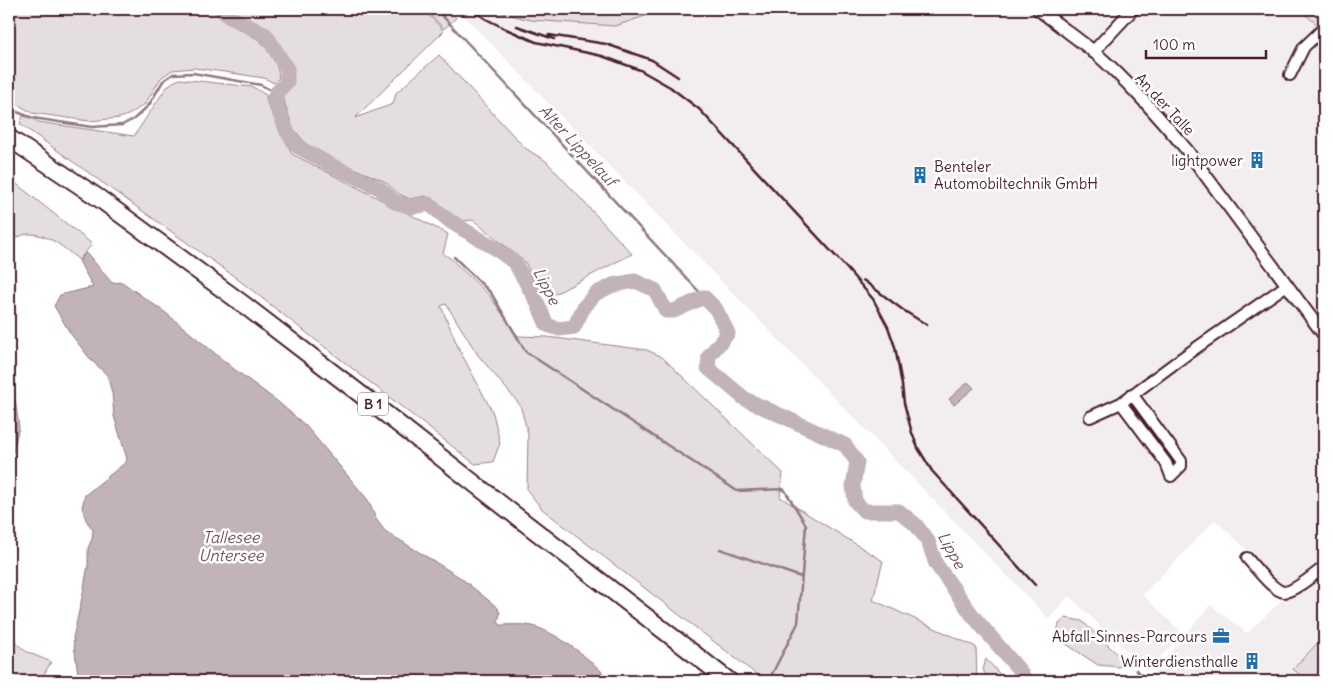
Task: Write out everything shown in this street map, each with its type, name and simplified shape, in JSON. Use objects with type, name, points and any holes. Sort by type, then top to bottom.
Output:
[{"type":"highway","name":"B 1","points":[[9,138],[100,199],[243,304],[729,681]]},
{"type":"street","name":"An der Talle","points":[[1038,9],[1093,52],[1144,100],[1186,148],[1324,335]]},
{"type":"street","points":[[1093,52],[1133,9]]},
{"type":"street","points":[[1290,75],[1304,48],[1324,28]]},
{"type":"street","points":[[1090,417],[1121,403],[1287,285]]},
{"type":"street","points":[[1121,403],[1174,473],[1181,466],[1182,462],[1132,394]]},
{"type":"street","points":[[1247,558],[1275,589],[1285,592],[1294,589],[1324,567]]},
{"type":"shaded area","points":[[9,9],[215,9],[225,21],[259,40],[274,56],[279,78],[274,83],[264,78],[194,68],[172,70],[161,78],[145,104],[120,118],[89,121],[32,113],[9,99]]},
{"type":"shaded area","points":[[225,9],[423,9],[444,31],[355,118],[393,104],[396,93],[439,55],[525,148],[546,161],[632,254],[551,296],[536,286],[525,262],[473,220],[463,221],[456,216],[452,219],[426,196],[410,199],[399,194],[384,181],[335,160],[307,145],[293,128],[282,95],[288,85],[289,71],[284,56],[276,42],[262,28],[235,16]]},
{"type":"shaded area","points":[[425,9],[447,9],[456,18],[444,29]]},
{"type":"shaded area","points":[[457,9],[1298,9],[1318,25],[1324,18],[1324,635],[1293,669],[1307,681],[1157,681],[1151,675],[1210,605],[1247,633],[1282,600],[1288,605],[1250,553],[1215,520],[1143,595],[1182,633],[1148,671],[1069,596],[1049,619]]},
{"type":"shaded area","points":[[485,9],[648,9],[645,16],[615,26],[531,20]]},
{"type":"shaded area","points":[[1298,9],[1312,9],[1324,19],[1318,25]]},
{"type":"shaded area","points":[[1312,9],[1324,9],[1324,18]]},
{"type":"shaded area","points":[[180,79],[253,87],[266,95],[267,103],[292,154],[448,234],[443,254],[449,257],[489,295],[518,336],[547,337],[647,350],[662,357],[783,473],[780,497],[883,561],[873,600],[976,647],[977,681],[765,681],[542,509],[527,490],[528,434],[520,405],[478,355],[446,304],[441,306],[459,349],[493,413],[500,443],[493,462],[475,464],[231,274],[20,124],[23,116],[38,122],[134,136],[166,88]]},
{"type":"shaded area","points":[[9,178],[92,244],[79,260],[55,242],[35,234],[23,235],[9,241]]},
{"type":"shaded area","points":[[1133,406],[1138,408],[1177,460],[1175,463],[1172,463],[1133,412]]},
{"type":"shaded area","points":[[1066,618],[1082,621],[1125,661],[1119,667],[1098,665],[1066,644],[1057,632],[1059,624]]},
{"type":"shaded area","points":[[1324,636],[1324,681],[1307,681],[1293,669]]},
{"type":"shaded area","points":[[10,638],[27,652],[51,662],[40,681],[9,681]]},
{"type":"shaded area","points":[[986,659],[1006,681],[989,681],[983,670]]},
{"type":"water","name":"Tallesee Untersee","points":[[86,252],[112,283],[122,282],[166,313],[306,426],[368,500],[376,519],[385,531],[461,578],[498,608],[500,614],[498,621],[500,625],[530,625],[549,632],[578,651],[611,681],[78,681],[73,638],[88,565],[88,548],[93,530],[86,520],[82,507],[85,495],[126,462],[127,459],[114,416],[112,393],[107,375],[91,360],[70,333],[54,306],[60,295],[93,287],[79,261]]},
{"type":"water","points":[[9,358],[19,427],[10,465],[9,584]]},
{"type":"water","points":[[968,382],[974,388],[954,405],[949,399]]},
{"type":"water","points":[[9,584],[14,599],[9,614]]},
{"type":"waterway","name":"Lippe","points":[[221,9],[228,16],[266,35],[287,69],[287,82],[276,93],[274,98],[287,132],[298,147],[379,188],[395,202],[412,207],[429,204],[451,222],[495,248],[515,263],[537,302],[547,325],[559,329],[574,327],[584,307],[595,294],[613,285],[635,281],[655,290],[666,311],[674,311],[704,297],[716,309],[728,333],[709,356],[708,368],[745,399],[845,445],[857,462],[853,486],[855,501],[864,511],[899,511],[916,525],[928,541],[936,564],[973,616],[1020,671],[1026,681]]},
{"type":"waterway","name":"Alter Lippelauf","points":[[436,9],[704,297]]},
{"type":"waterway","points":[[9,109],[33,118],[92,127],[122,125],[134,119],[149,105],[163,81],[173,74],[193,73],[261,85],[276,93]]},
{"type":"waterway","points":[[454,257],[491,293],[526,352],[737,491],[784,489],[806,525],[798,623],[772,674]]},
{"type":"waterway","points":[[720,549],[801,577]]},
{"type":"waterway","points":[[1136,670],[1141,675]]},
{"type":"waterway","points":[[689,681],[692,677]]},
{"type":"railway","points":[[471,9],[486,19],[536,42],[602,56],[640,70],[670,87],[699,109],[873,299],[888,327],[895,347],[904,403],[918,448],[932,471],[1035,585]]},
{"type":"railway","points":[[517,26],[554,39]]},
{"type":"railway","points":[[549,35],[606,44],[652,60],[678,77]]},
{"type":"railway","points":[[863,280],[903,310],[927,325]]},
{"type":"place","name":"lightpower","points":[[1257,160]]},
{"type":"place","name":"Benteler Automobiltechnik GmbH","points":[[920,175]]},
{"type":"place","name":"Abfall-Sinnes-Parcours","points":[[1221,636]]},
{"type":"place","name":"Winterdiensthalle","points":[[1252,661]]}]
